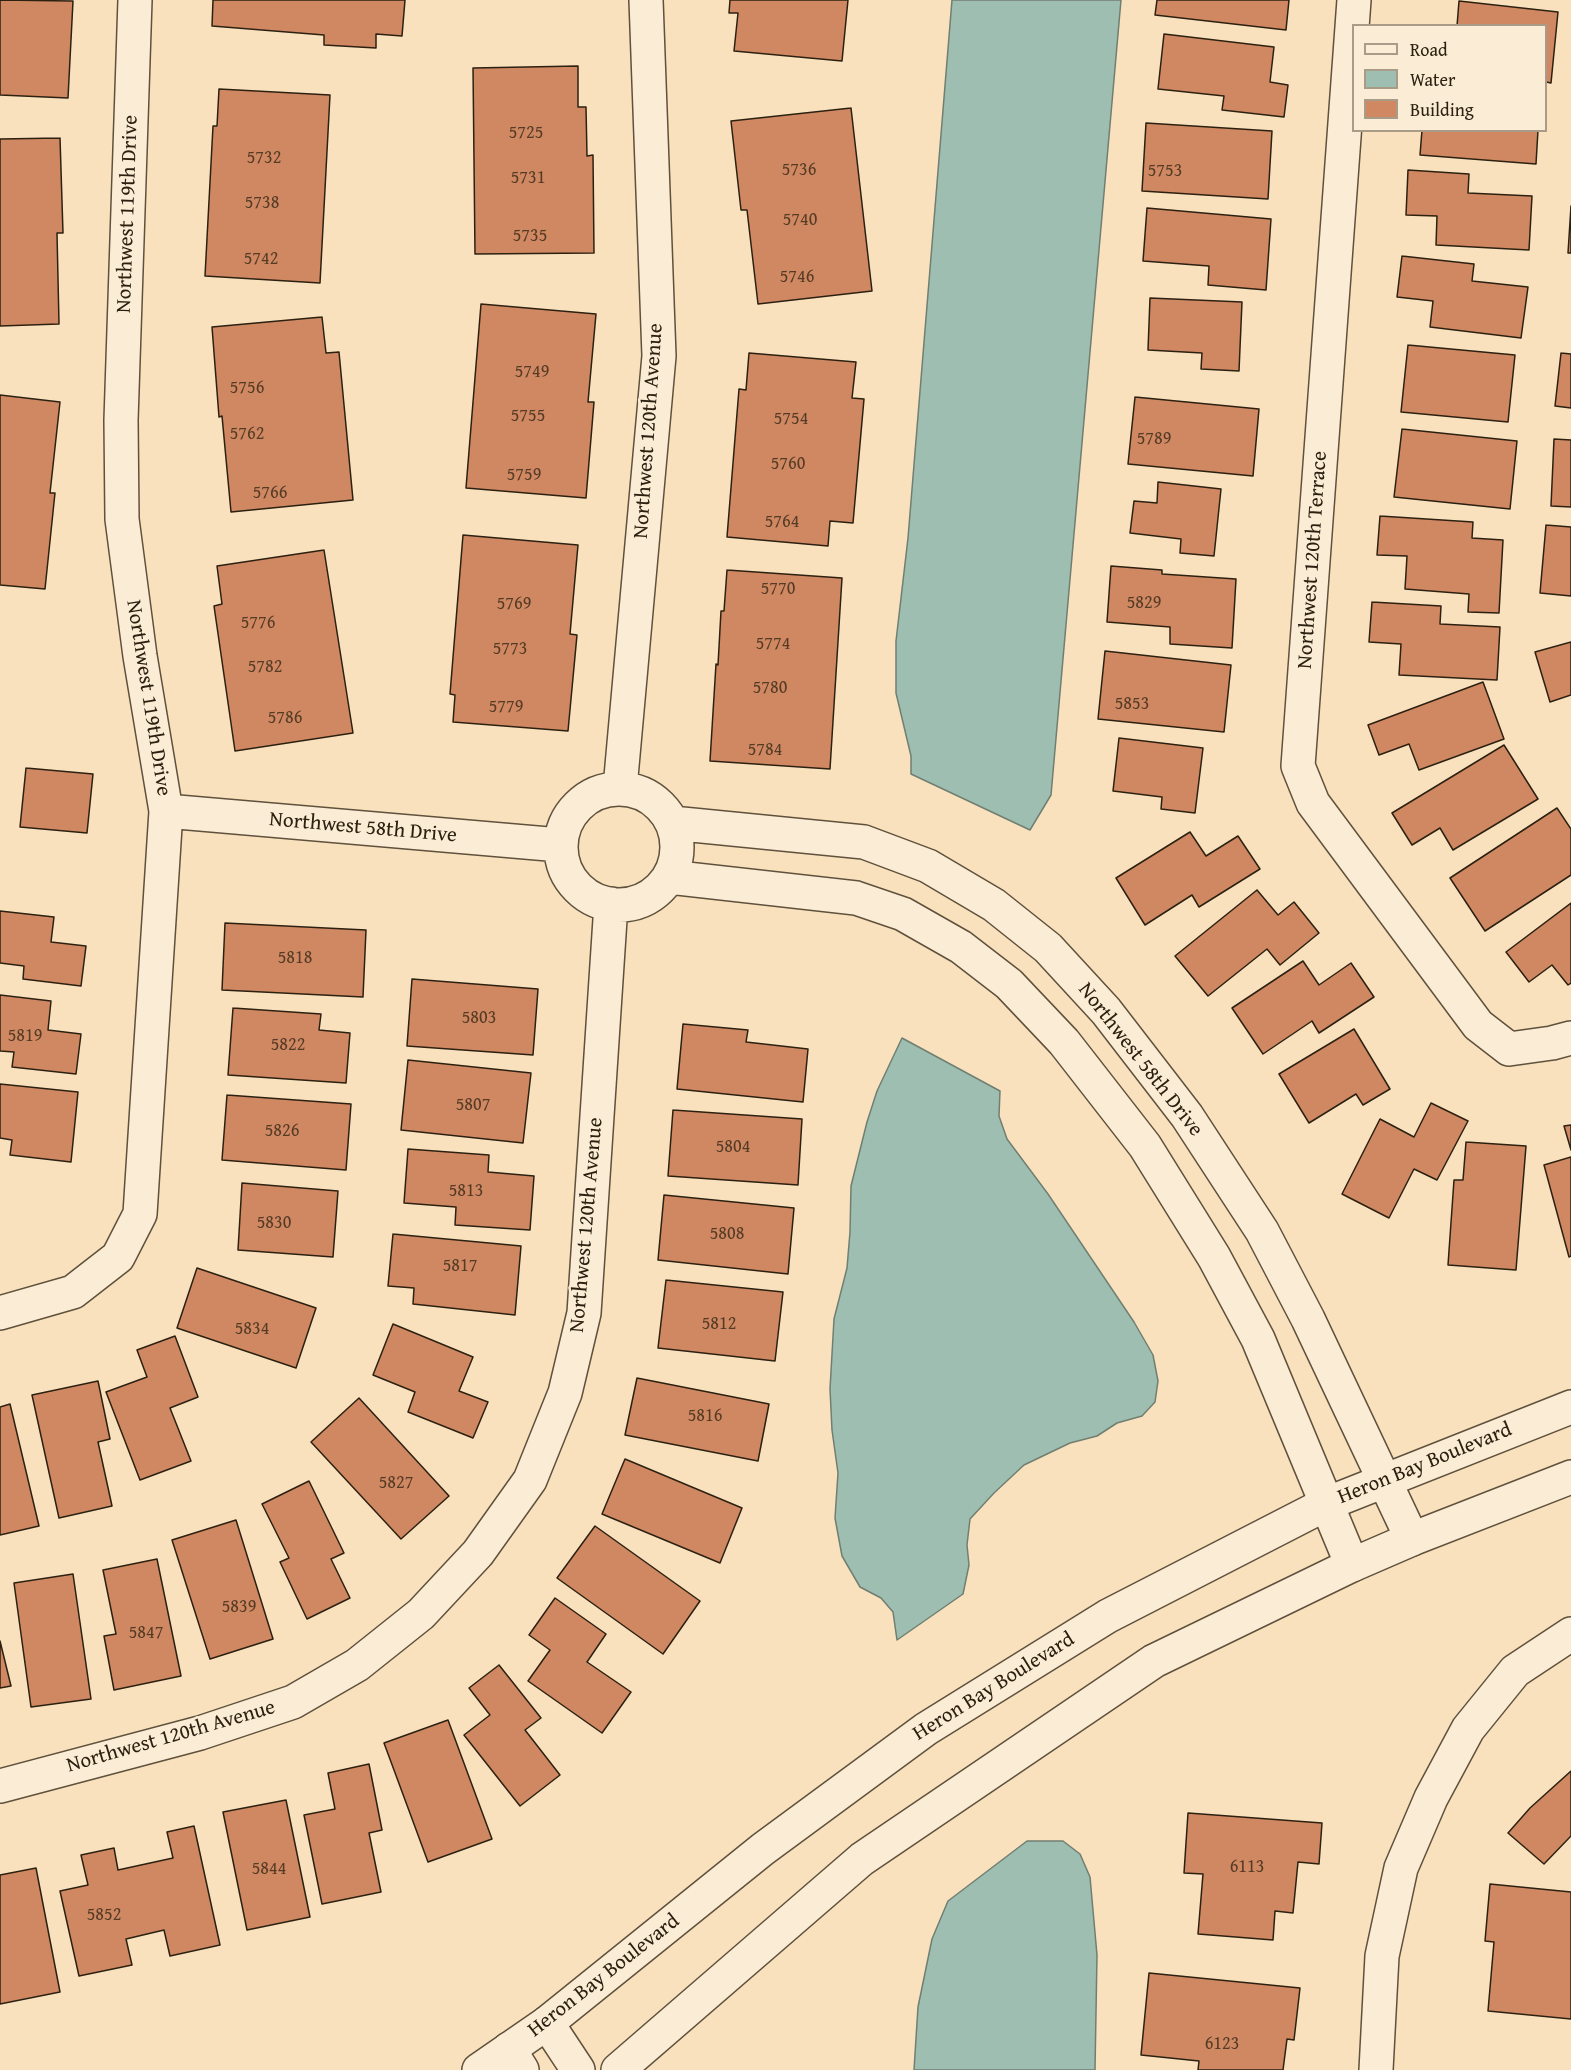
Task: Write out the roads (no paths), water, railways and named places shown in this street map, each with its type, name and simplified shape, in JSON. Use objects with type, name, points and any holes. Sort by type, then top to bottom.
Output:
[{"type":"street","name":"Northwest 119th Drive","points":[[0,1313],[73,1292],[118,1257],[140,1214],[166,811],[140,656],[122,519],[121,420],[135,0]]},
{"type":"street","name":"Northwest 120th Avenue","points":[[620,788],[659,356],[646,0]]},
{"type":"street","name":"Northwest 120th Terrace","points":[[1352,24],[1354,0]]},
{"type":"street","name":"Northwest 120th Terrace","points":[[1352,27],[1298,766],[1313,803],[1478,1025],[1509,1049],[1571,1038]]},
{"type":"street","points":[[620,788],[641,793],[660,805],[672,824],[677,841],[676,860],[669,878],[653,894],[633,903],[611,904],[591,898],[574,885],[563,866],[560,846],[565,823],[578,805],[597,793],[620,788]]},
{"type":"street","name":"Northwest 58th Drive","points":[[166,811],[560,846]]},
{"type":"street","name":"Northwest 58th Drive","points":[[672,824],[864,842],[928,866],[994,905],[1048,948],[1106,1011],[1187,1116],[1262,1231],[1308,1319],[1412,1539]]},
{"type":"street","points":[[669,878],[856,898],[903,914],[961,947],[1009,984],[1064,1042],[1145,1146],[1208,1247],[1258,1338],[1352,1564]]},
{"type":"street","name":"Northwest 120th Avenue","points":[[0,1786],[210,1729],[293,1702],[348,1671],[421,1614],[478,1553],[530,1479],[564,1393],[584,1313],[611,904]]},
{"type":"street","name":"Heron Bay Boulevard","points":[[479,2070],[515,2060],[547,2023],[763,1849],[926,1729],[1108,1616],[1326,1504],[1571,1407]]},
{"type":"street","points":[[618,2070],[862,1859],[1154,1661],[1352,1564],[1571,1477]]},
{"type":"street","points":[[1376,2070],[1382,1956],[1401,1868],[1431,1798],[1468,1730],[1515,1671],[1571,1634]]},
{"type":"street","points":[[547,2023],[578,2070]]},
{"type":"water","points":[[952,0],[1121,0],[1051,795],[1030,830],[911,774],[911,756],[896,693],[896,641],[908,538]]},
{"type":"water","points":[[902,1038],[1000,1091],[999,1116],[1007,1139],[1048,1194],[1134,1322],[1153,1355],[1158,1381],[1155,1402],[1142,1416],[1117,1423],[1097,1436],[1070,1443],[1024,1465],[994,1493],[970,1519],[967,1545],[969,1565],[963,1594],[897,1640],[893,1612],[881,1598],[860,1587],[842,1556],[835,1518],[838,1473],[832,1430],[830,1389],[834,1319],[847,1268],[851,1186],[877,1091]]},
{"type":"water","points":[[1027,1841],[1063,1841],[1080,1854],[1090,1877],[1097,1955],[1095,2070],[914,2070],[918,2007],[932,1939],[948,1901]]}]
